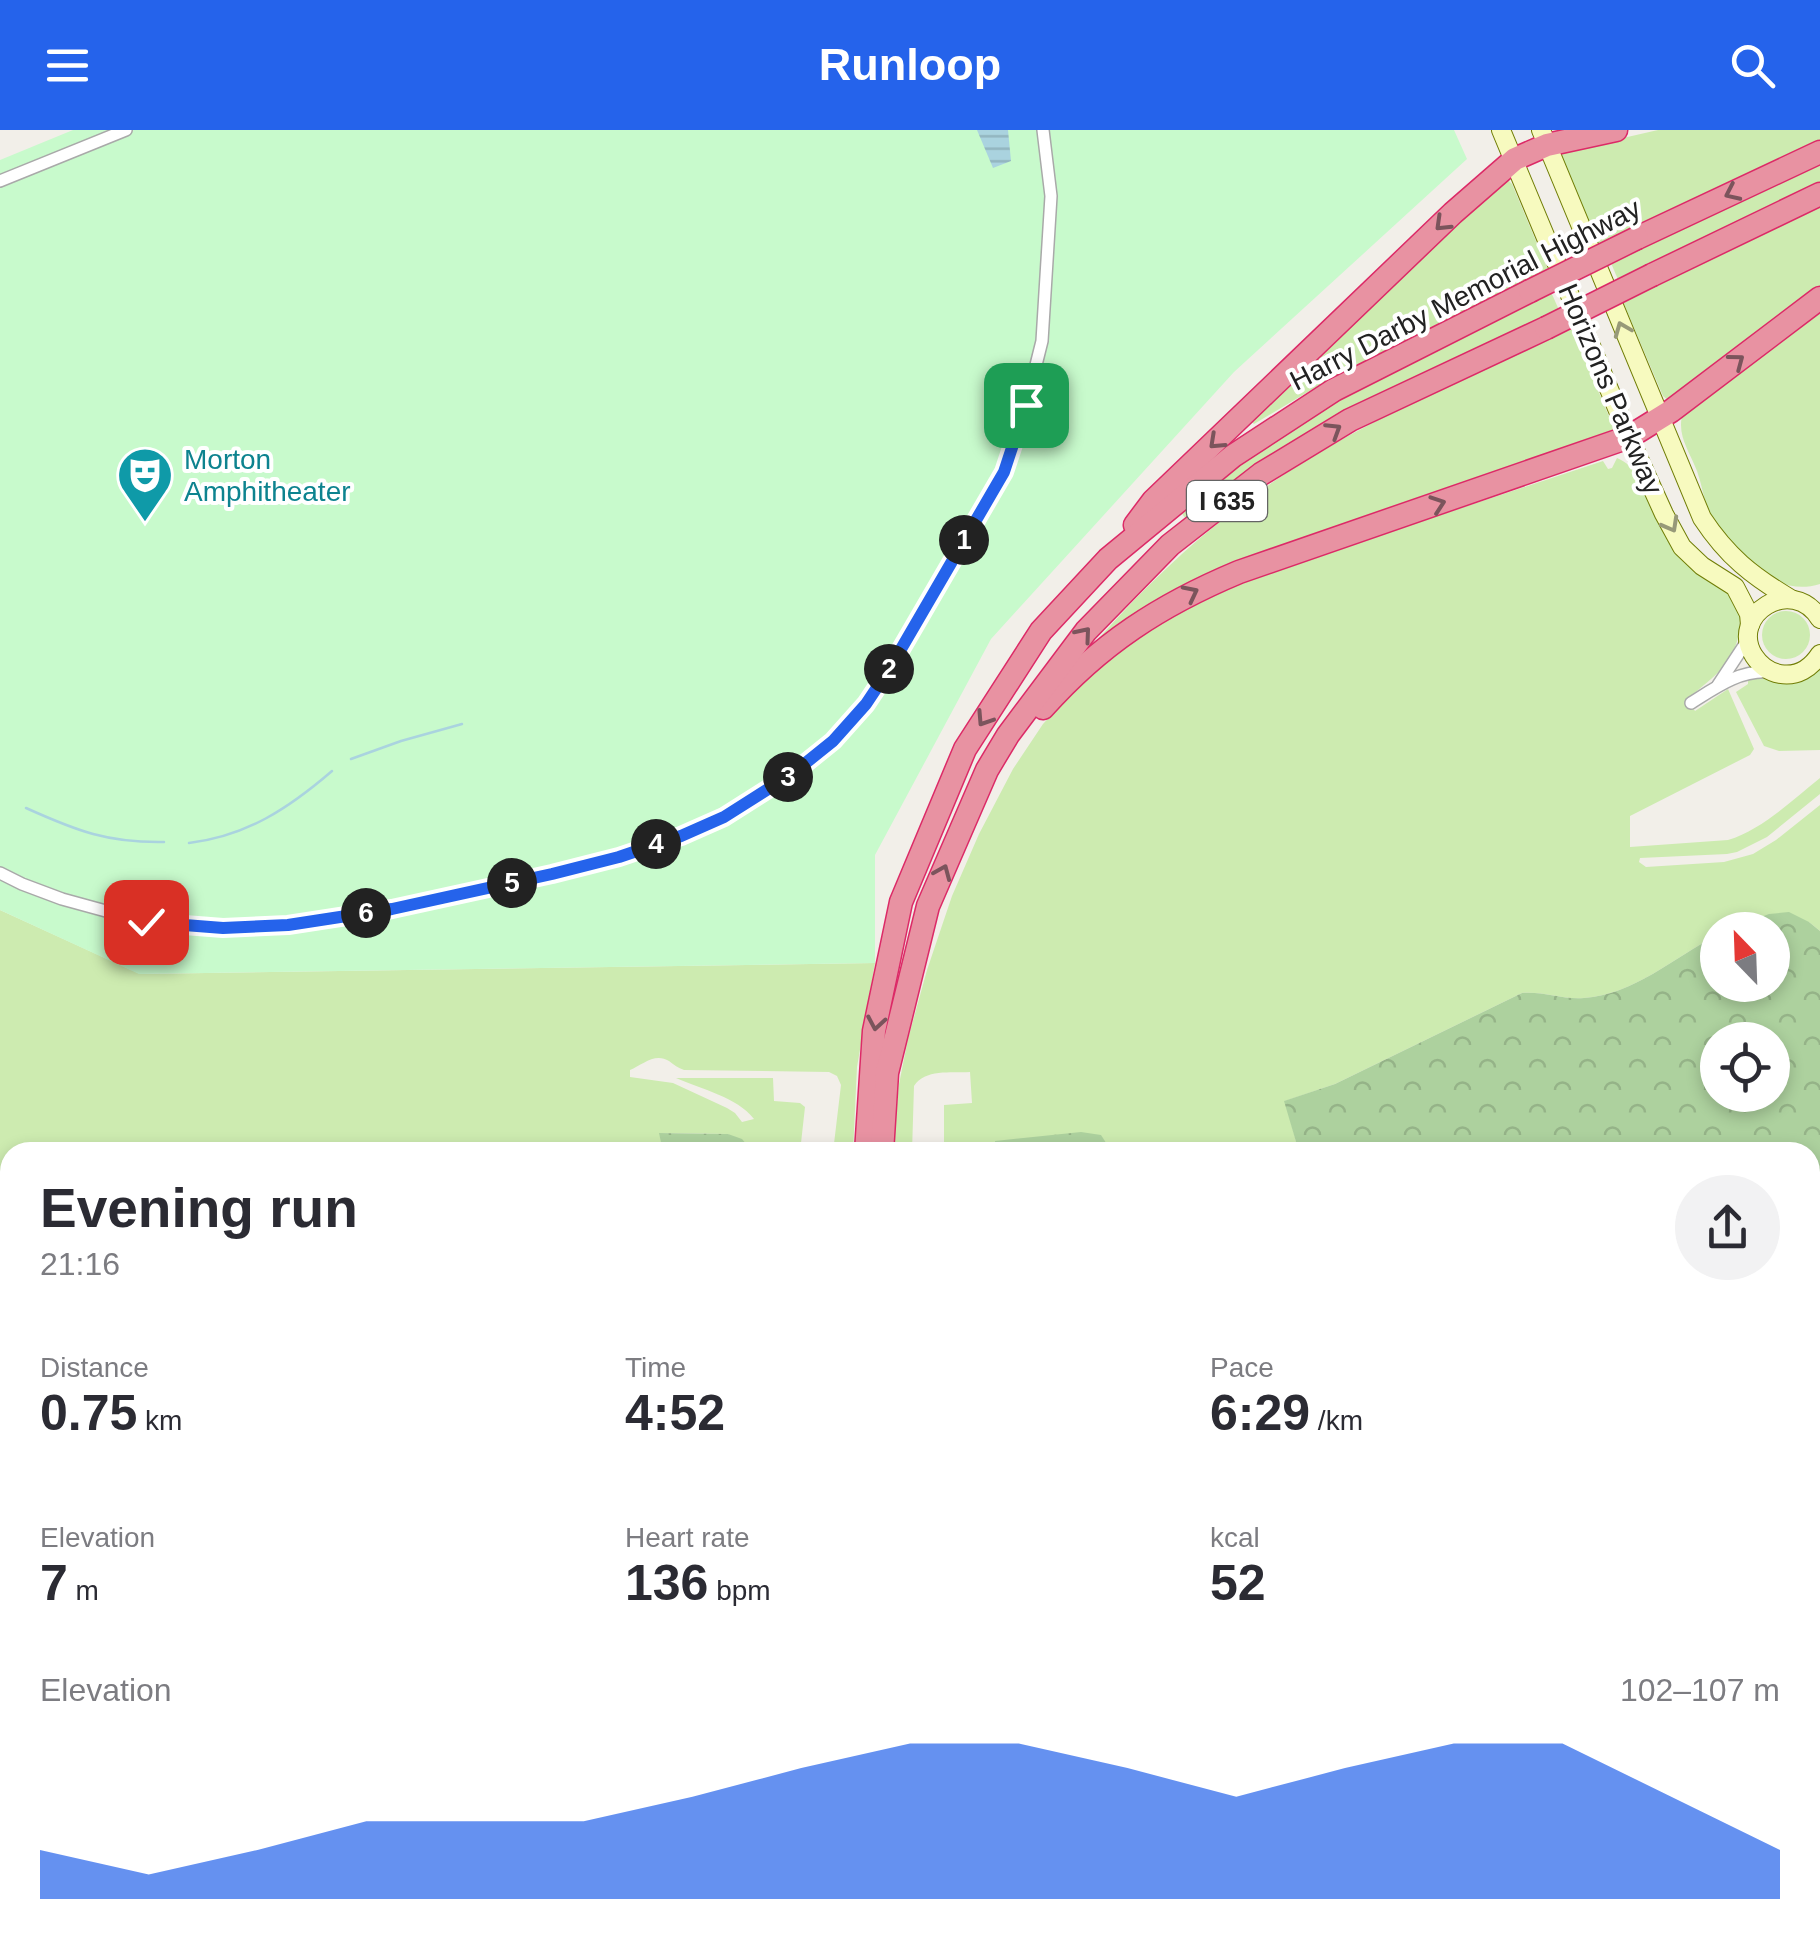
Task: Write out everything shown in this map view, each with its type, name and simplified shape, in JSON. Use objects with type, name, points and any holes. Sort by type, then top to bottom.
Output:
[{"type":"highway","points":[[1108,559],[1153,501],[1453,213],[1515,159],[1544,137],[1616,130]]},
{"type":"highway","name":"Harry Darby Memorial Highway","points":[[867,1142],[874,1031],[901,902],[965,749],[1041,631],[1108,559],[1233,456],[1334,390],[1637,238],[1820,152]]},
{"type":"highway","name":"I 635","points":[[883,1142],[888,1073],[928,906],[987,770],[1008,735],[1086,631],[1170,545],[1262,474],[1350,420],[1820,194]]},
{"type":"highway","points":[[987,770],[1098,654],[1142,620],[1192,591],[1629,437],[1659,419],[1820,298]]},
{"type":"street","points":[[0,181],[126,130]]},
{"type":"street","points":[[0,872],[62,900],[146,922],[223,928],[288,925],[422,903],[619,857],[724,817],[792,774],[833,741],[866,704],[1004,472],[1042,341],[1051,196],[1044,130]]},
{"type":"street","name":"Horizons Parkway","points":[[1502,130],[1664,514],[1682,547],[1711,573],[1735,587],[1749,614],[1755,658],[1773,672]]},
{"type":"street","name":"Horizons Parkway","points":[[1544,137],[1702,518],[1735,561],[1764,583],[1808,606],[1820,619]]},
{"type":"street","points":[[1718,685],[1756,614],[1778,600],[1820,592]]},
{"type":"street","points":[[1692,704],[1718,685],[1754,672],[1797,673],[1808,668],[1820,654]]},
{"type":"green space","points":[[73,130],[1454,130],[1467,159],[1234,372],[991,639],[875,855],[875,963],[139,974],[0,910],[0,160]]},
{"type":"green space","points":[[1658,130],[1820,130],[1820,140],[1599,247],[1562,152]]},
{"type":"green space","points":[[1820,162],[1820,185],[1619,282],[1611,263]]},
{"type":"green space","points":[[1502,181],[1512,184],[1549,272],[1328,380],[1254,424],[1251,421]]},
{"type":"green space","points":[[1820,207],[1820,288],[1668,400],[1663,396],[1623,302]]},
{"type":"green space","points":[[1551,292],[1559,310],[1187,519],[1183,515],[1183,502],[1308,413]]},
{"type":"green space","points":[[1820,312],[1820,584],[1806,587],[1780,583],[1757,570],[1716,528],[1684,442],[1681,420],[1683,412]]},
{"type":"green space","points":[[1571,327],[1613,431],[1101,636],[1191,546],[1291,470],[1393,412]]},
{"type":"green space","points":[[1617,458],[1629,465],[1650,492],[1696,570],[1735,601],[1740,619],[1736,646],[1724,666],[1687,699],[1695,711],[1728,689],[1754,749],[1750,755],[1630,816],[1630,847],[1728,840],[1765,822],[1820,778],[1820,794],[1767,837],[1737,852],[1640,858],[1639,862],[1646,867],[1724,862],[1753,854],[1820,805],[1820,931],[1809,922],[1790,923],[1790,912],[1700,912],[1700,945],[1637,983],[1602,995],[1576,998],[1522,993],[1335,1084],[1285,1101],[1296,1142],[944,1142],[944,1105],[972,1103],[970,1072],[939,1073],[919,1081],[914,1086],[912,1142],[893,1142],[908,1039],[952,896],[1013,769],[1043,724],[1079,685],[1133,637],[1212,593],[1603,461],[1608,469]]},
{"type":"green space","points":[[1786,611],[1803,618],[1810,635],[1803,652],[1786,659],[1769,652],[1762,635],[1769,618]]},
{"type":"green space","points":[[1820,668],[1820,750],[1779,751],[1764,746],[1736,692],[1748,684],[1748,678],[1808,676]]},
{"type":"green space","points":[[0,910],[140,974],[875,963],[857,1067],[853,1142],[834,1142],[841,1085],[837,1076],[829,1072],[684,1070],[659,1058],[630,1070],[630,1077],[673,1083],[727,1108],[742,1122],[754,1119],[728,1099],[676,1078],[773,1078],[774,1101],[805,1107],[801,1142],[739,1142],[728,1134],[660,1133],[661,1142],[0,1142]]},
{"type":"green space","points":[[1790,912],[1820,931],[1820,1142],[1296,1142],[1284,1101],[1335,1084],[1522,993],[1576,998],[1602,995],[1653,974],[1700,945],[1700,1002],[1790,1002]]},
{"type":"green space","points":[[1081,1132],[1101,1135],[1106,1142],[995,1142]]},
{"type":"green space","points":[[659,1133],[728,1134],[745,1142],[661,1142]]},
{"type":"water","points":[[977,130],[1008,130],[1011,161],[993,168]]},
{"type":"waterway","points":[[351,759],[462,724]]},
{"type":"waterway","points":[[189,843],[230,834],[266,818],[332,771]]},
{"type":"waterway","points":[[26,808],[93,834],[164,842]]},
{"type":"place","name":"Morton Amphitheater","points":[[145,524]]},
{"type":"route","points":[[146,922],[223,928],[288,925],[392,909],[619,857],[724,817],[792,774],[833,741],[866,704],[1004,472],[1026,405]]}]
